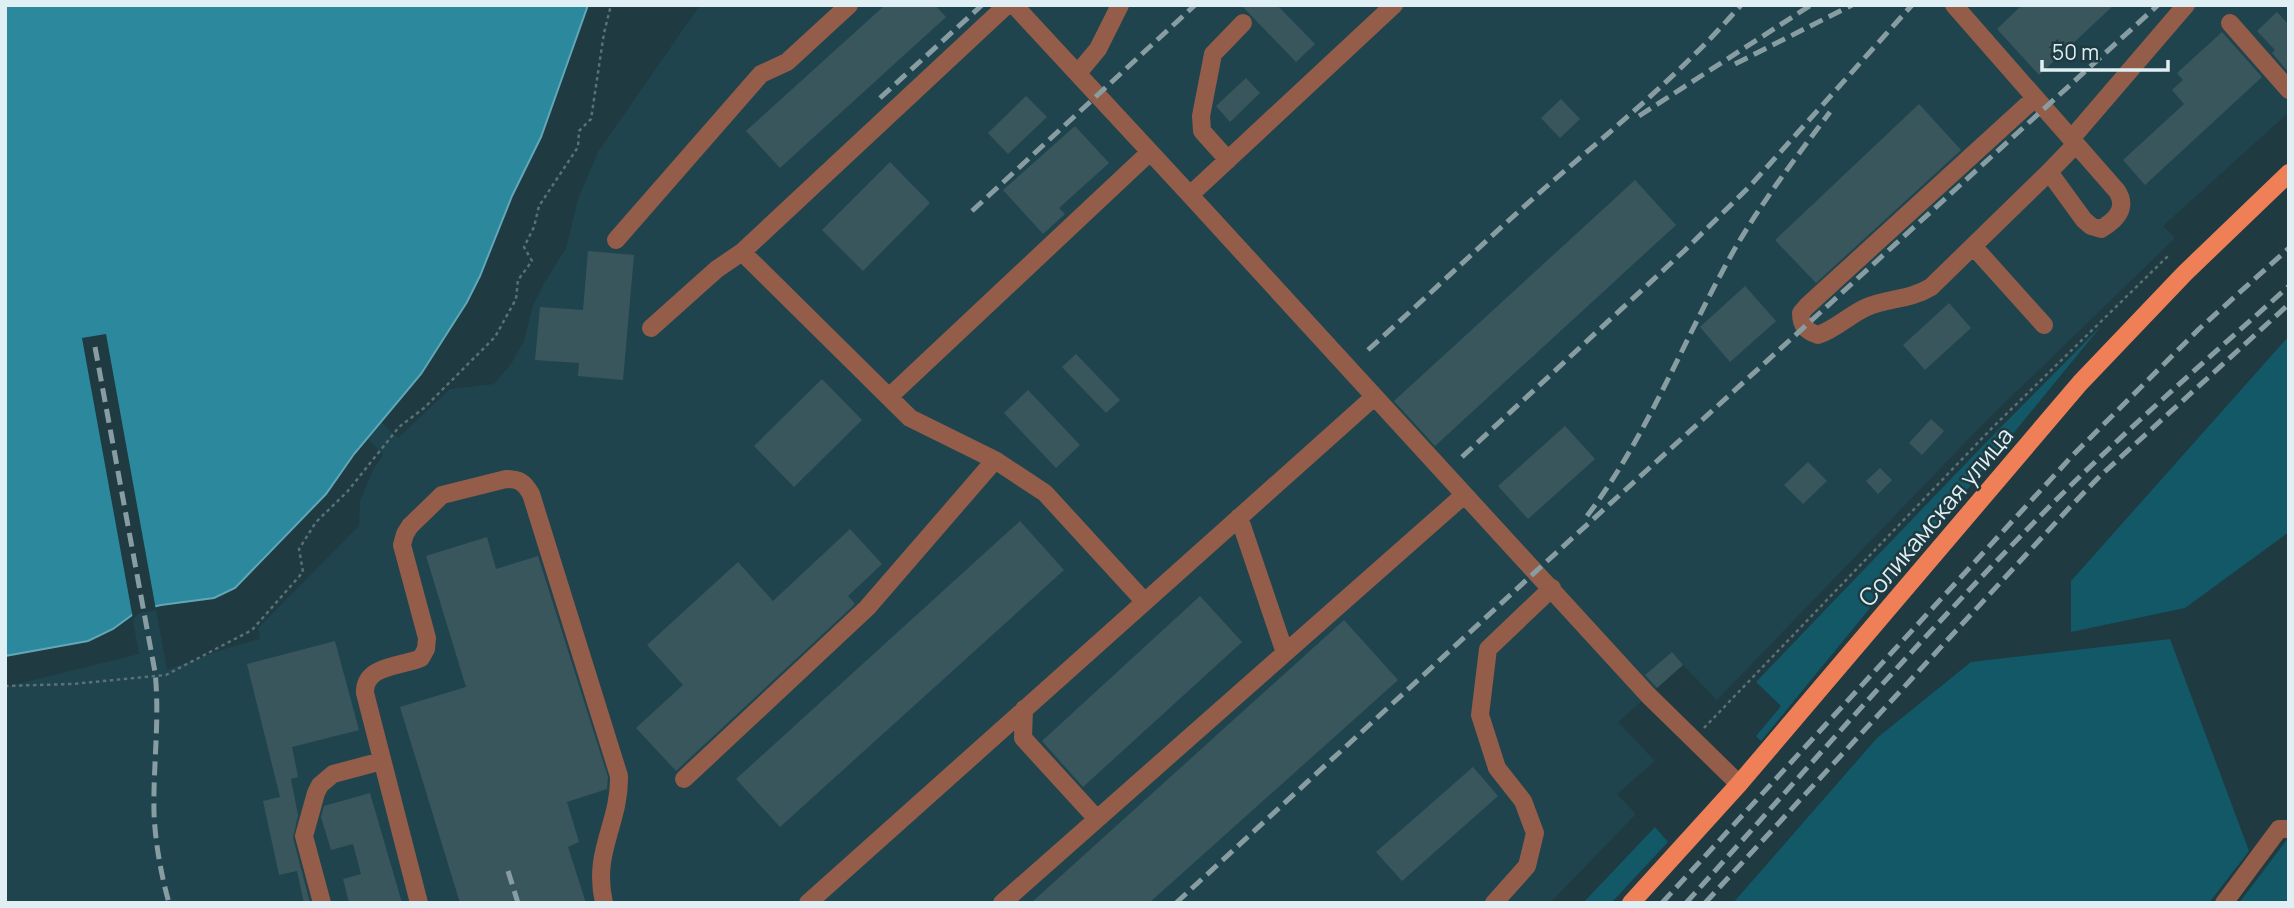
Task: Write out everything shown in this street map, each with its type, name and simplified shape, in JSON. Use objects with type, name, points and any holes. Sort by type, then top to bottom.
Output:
[{"type":"main road","name":"Соликамская улица","points":[[1631,903],[1739,784],[2080,383],[2185,273],[2289,173]]},
{"type":"street","points":[[616,240],[761,74],[787,62],[849,5]]},
{"type":"street","points":[[651,328],[717,269],[743,252],[1007,5]]},
{"type":"street","points":[[1014,5],[1648,695],[1739,784]]},
{"type":"street","points":[[1078,73],[1098,49],[1120,5]]},
{"type":"street","points":[[1191,195],[1394,5]]},
{"type":"street","points":[[1954,5],[2120,195],[2122,205],[2117,216],[2101,229],[2091,226],[2049,172]]},
{"type":"street","points":[[2035,98],[1807,306],[1801,313],[1804,327],[1818,335],[1873,304],[1912,297],[1931,287],[2049,172],[2186,5]]},
{"type":"street","points":[[1228,160],[1208,140],[1200,123],[1213,54],[1243,23]]},
{"type":"street","points":[[2230,23],[2289,90]]},
{"type":"street","points":[[889,397],[1150,152]]},
{"type":"street","points":[[1973,246],[2044,324]]},
{"type":"street","points":[[743,252],[910,418],[995,460],[1045,493],[1144,601]]},
{"type":"street","points":[[808,903],[1374,397]]},
{"type":"street","points":[[684,779],[867,608],[995,460]]},
{"type":"street","points":[[419,903],[365,693],[365,684],[369,676],[378,671],[421,658],[426,649],[427,638],[402,545],[405,534],[442,495],[506,479],[516,479],[525,484],[531,494],[620,776],[620,793],[602,855],[600,872],[604,903]]},
{"type":"street","points":[[1002,903],[1464,495]]},
{"type":"street","points":[[1239,517],[1285,653]]},
{"type":"street","points":[[1494,903],[1527,866],[1535,833],[1523,801],[1497,768],[1480,715],[1488,649],[1552,588]]},
{"type":"street","points":[[1024,709],[1023,738],[1097,819]]},
{"type":"street","points":[[322,903],[304,836],[316,793],[320,785],[333,774],[382,761]]},
{"type":"street","points":[[2224,903],[2279,829],[2289,829]]},
{"type":"path","points":[[5,686],[72,684],[166,675],[252,630],[303,572],[299,548],[316,522],[347,492],[399,427],[424,408],[495,337],[516,299],[518,281],[532,261],[524,247],[534,227],[539,206],[578,147],[579,131],[591,119],[611,5]]},
{"type":"path","points":[[1693,740],[1992,428],[2168,256]]},
{"type":"shaded area","points":[[5,5],[588,5],[541,137],[512,196],[467,302],[421,374],[354,454],[326,494],[235,588],[214,598],[139,610],[113,629],[88,641],[5,656]]},
{"type":"shaded area","points":[[700,5],[2289,5],[2289,112],[2163,226],[2175,238],[1987,420],[1717,700],[1683,665],[1618,722],[1655,761],[1617,794],[1636,814],[1550,903],[5,903],[5,687],[139,654],[82,338],[106,334],[167,670],[260,639],[258,628],[359,526],[360,501],[373,470],[383,455],[355,425],[369,410],[398,438],[450,389],[494,384],[511,364],[524,341],[533,305],[566,248],[578,199],[598,152]]},
{"type":"shaded area","points":[[2102,325],[1761,741],[1756,736],[1781,706],[1756,682]]},
{"type":"shaded area","points":[[2289,336],[2289,532],[2185,608],[2071,632],[2071,581]]},
{"type":"shaded area","points":[[2170,639],[2249,851],[2209,903],[1733,903],[1877,738],[1971,662]]},
{"type":"shaded area","points":[[1655,827],[1668,842],[1611,903],[1583,903]]},
{"type":"shaded area","points":[[2289,837],[2289,903],[2239,903]]},
{"type":"pier","points":[[106,334],[156,610],[140,613],[133,619],[82,338]]},
{"type":"building","points":[[885,5],[935,5],[946,17],[780,168],[746,131]]},
{"type":"building","points":[[1241,5],[1277,5],[1315,44],[1296,62]]},
{"type":"building","points":[[2022,5],[2114,5],[2039,75],[1997,29]]},
{"type":"building","points":[[2277,12],[2289,25],[2289,73],[2272,53],[2275,50],[2257,31]]},
{"type":"building","points":[[2222,32],[2262,77],[2145,185],[2123,160],[2184,104],[2172,90],[2183,80],[2177,73]]},
{"type":"building","points":[[1246,78],[1260,93],[1230,122],[1216,106]]},
{"type":"building","points":[[1026,96],[1047,117],[1008,154],[988,133]]},
{"type":"building","points":[[1561,99],[1580,119],[1560,138],[1541,118]]},
{"type":"building","points":[[1919,104],[1961,150],[1816,283],[1775,240]]},
{"type":"building","points":[[1075,126],[1109,163],[1059,208],[1065,214],[1043,234],[1003,190]]},
{"type":"building","points":[[890,162],[930,203],[863,271],[822,230]]},
{"type":"building","points":[[1635,180],[1676,225],[1435,446],[1394,401]]},
{"type":"building","points":[[588,251],[634,255],[623,380],[578,376],[579,363],[535,360],[540,307],[583,310]]},
{"type":"building","points":[[1745,286],[1776,321],[1730,362],[1700,327]]},
{"type":"building","points":[[1949,303],[1971,328],[1925,370],[1903,345]]},
{"type":"building","points":[[1076,354],[1120,400],[1106,413],[1062,367]]},
{"type":"building","points":[[822,379],[862,420],[794,487],[754,446]]},
{"type":"building","points":[[1028,390],[1080,445],[1056,468],[1004,413]]},
{"type":"building","points":[[1931,419],[1944,431],[1922,455],[1909,443]]},
{"type":"building","points":[[1565,426],[1595,459],[1528,519],[1498,486]]},
{"type":"building","points":[[1808,462],[1827,481],[1803,504],[1784,485]]},
{"type":"building","points":[[1880,468],[1892,480],[1878,494],[1866,481]]},
{"type":"building","points":[[1020,521],[1064,570],[780,827],[736,779]]},
{"type":"building","points":[[850,529],[882,564],[848,596],[855,604],[676,771],[636,728],[683,685],[647,645],[738,562],[773,601]]},
{"type":"building","points":[[487,537],[496,569],[538,556],[608,777],[607,789],[567,802],[579,842],[568,847],[586,903],[460,903],[400,707],[466,687],[426,556]]},
{"type":"building","points":[[1200,596],[1242,642],[1083,787],[1042,741]]},
{"type":"building","points":[[1344,620],[1398,680],[1149,903],[1031,903]]},
{"type":"building","points":[[335,641],[359,730],[292,747],[298,777],[291,779],[298,815],[293,838],[310,903],[304,903],[297,871],[279,875],[263,801],[280,797],[247,664]]},
{"type":"building","points":[[1672,652],[1683,665],[1657,688],[1645,675]]},
{"type":"building","points":[[1473,767],[1498,796],[1402,881],[1376,852]]},
{"type":"building","points":[[370,793],[402,903],[349,903],[343,879],[361,874],[353,844],[331,850],[321,817],[324,806]]},
{"type":"railway","points":[[880,98],[982,5]]},
{"type":"railway","points":[[972,211],[1195,5]]},
{"type":"railway","points":[[1368,350],[1671,77],[1741,5]]},
{"type":"railway","points":[[1639,116],[1811,5]]},
{"type":"railway","points":[[1735,64],[1852,5]]},
{"type":"railway","points":[[1462,457],[1684,251],[1750,186],[1912,5]]},
{"type":"railway","points":[[1176,903],[2158,5]]},
{"type":"railway","points":[[1587,516],[1645,423],[1739,241],[1830,112]]},
{"type":"railway","points":[[1662,903],[2073,455],[2199,329],[2289,248]]},
{"type":"railway","points":[[1686,903],[1914,649],[2007,550],[2083,473],[2289,286]]},
{"type":"railway","points":[[1705,903],[2100,476],[2289,304]]},
{"type":"railway","points":[[95,347],[155,672],[155,823],[163,881],[169,903]]},
{"type":"railway","points":[[508,871],[518,903]]}]
